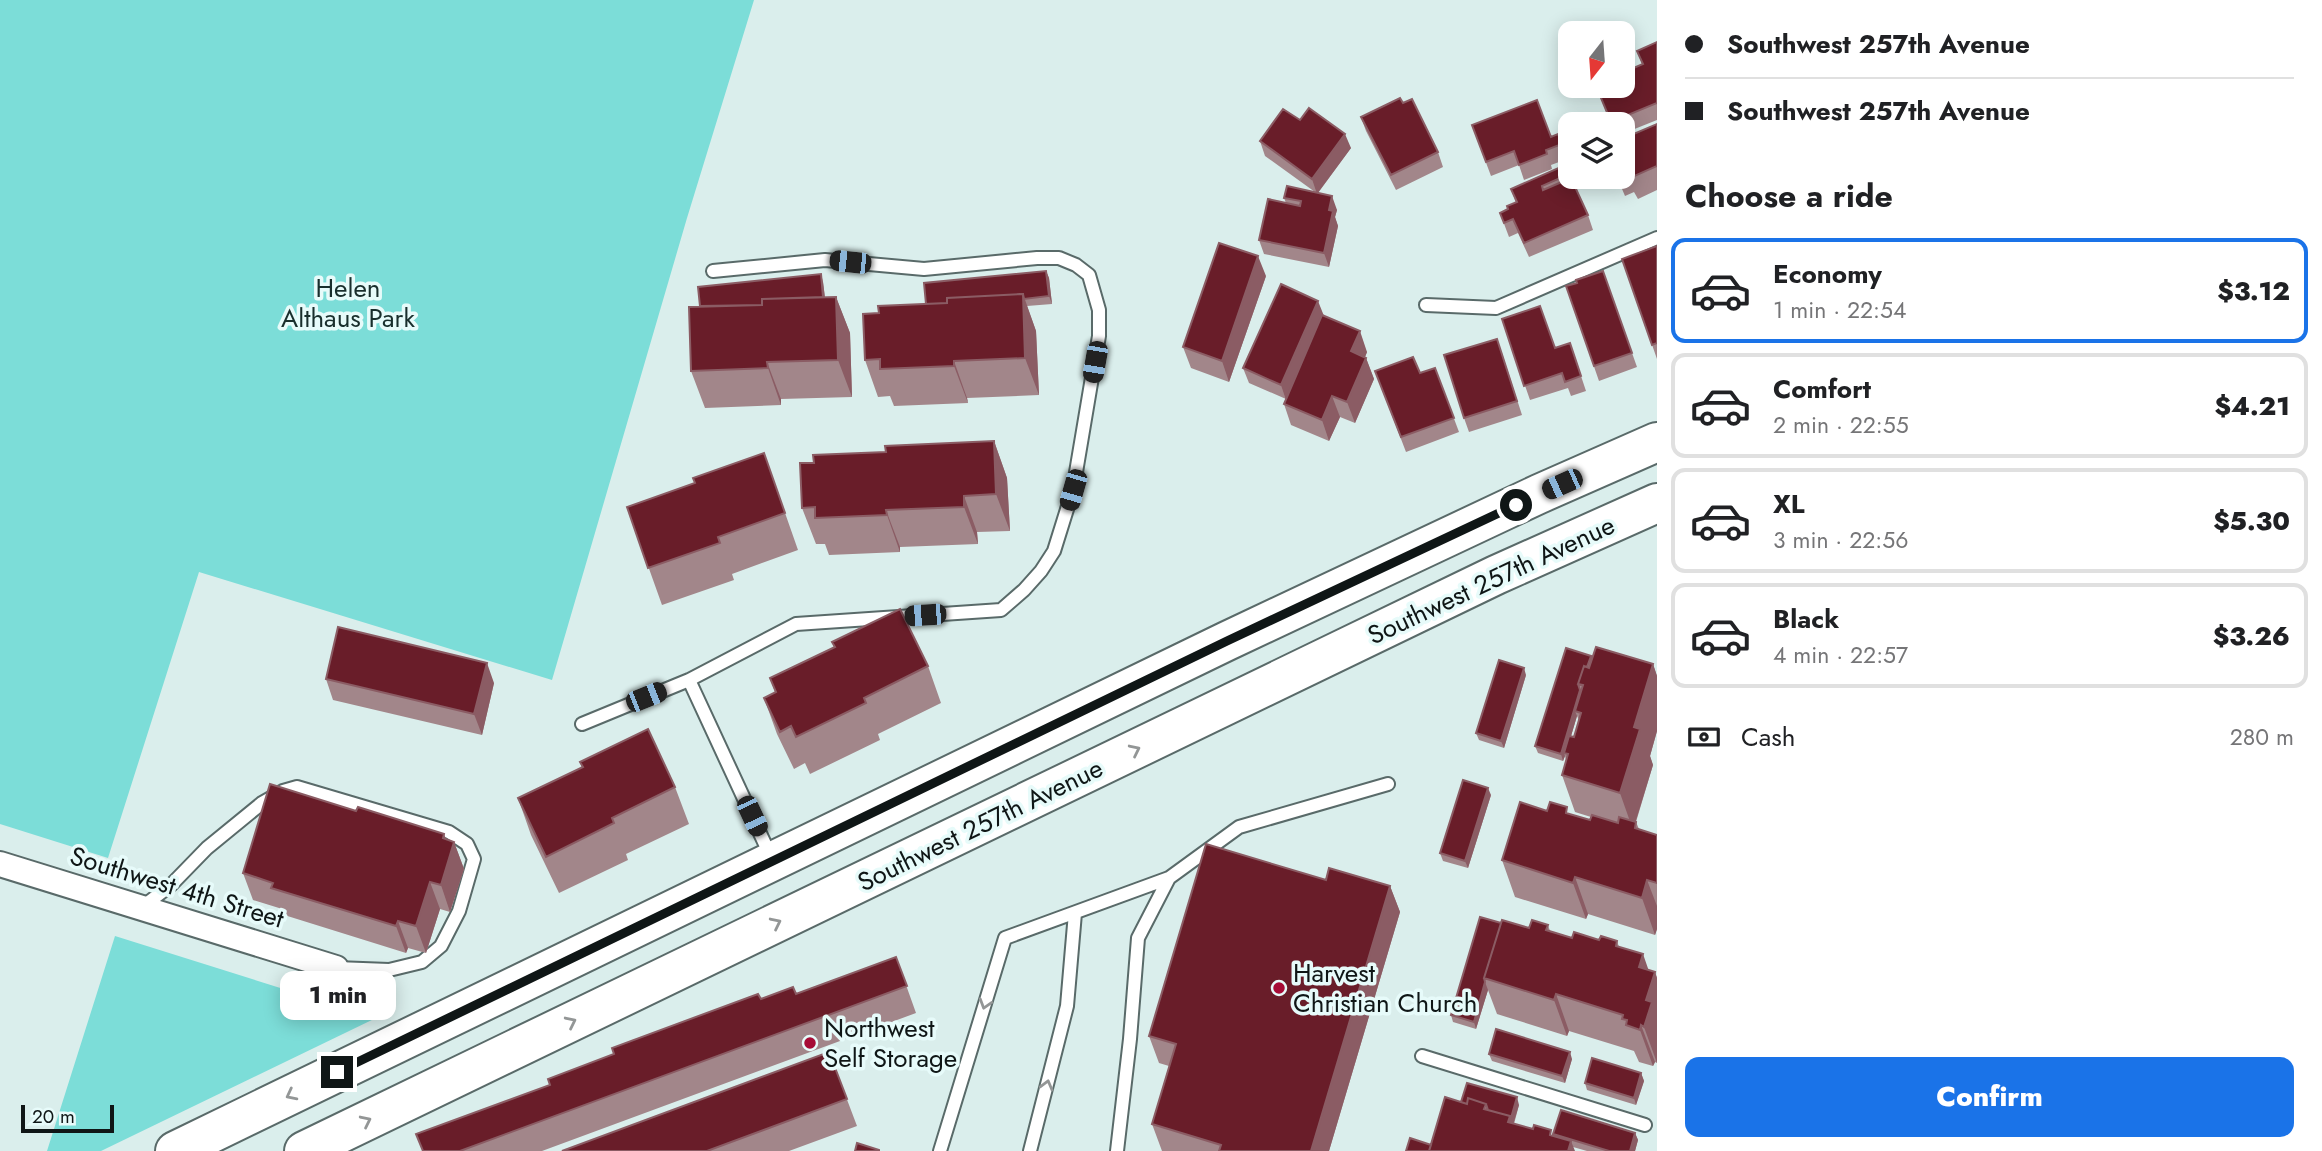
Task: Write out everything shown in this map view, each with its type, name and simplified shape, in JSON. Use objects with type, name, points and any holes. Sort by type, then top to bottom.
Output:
[{"type":"main road","points":[[175,1151],[1227,641],[1539,494],[1657,442]]},
{"type":"main road","name":"Southwest 257th Avenue","points":[[304,1151],[1483,581],[1657,503]]},
{"type":"street","name":"Southwest 4th Street","points":[[0,864],[336,968]]},
{"type":"lane","points":[[1426,305],[1496,308],[1657,238]]},
{"type":"lane","points":[[582,724],[689,680],[796,624],[1001,610],[1024,590],[1054,551],[1073,490],[1099,336],[1098,310],[1089,275],[1076,265],[1059,258],[1037,258],[924,270],[825,260],[713,271]]},
{"type":"lane","points":[[689,680],[773,862]]},
{"type":"lane","points":[[940,1151],[1005,938],[1169,878],[1239,827],[1388,784]]},
{"type":"lane","points":[[141,908],[171,885],[207,848],[262,803],[283,791],[297,787],[449,832],[467,844],[474,859],[459,911],[441,946],[422,962],[389,970],[336,968]]},
{"type":"lane","points":[[1117,1151],[1138,938],[1169,878]]},
{"type":"lane","points":[[1030,1151],[1068,1006],[1075,913]]},
{"type":"lane","points":[[1422,1056],[1646,1125]]},
{"type":"green space","name":"Helen Althaus Park","points":[[0,0],[754,0],[687,218],[552,680],[199,572],[108,858],[0,824]]},
{"type":"green space","points":[[115,936],[376,1018],[101,1151],[47,1151]]},
{"type":"building","points":[[1657,42],[1657,103],[1635,112],[1607,112],[1601,98],[1635,98],[1635,67],[1643,64],[1637,51]]},
{"type":"building","points":[[1400,98],[1403,103],[1412,99],[1438,152],[1391,175],[1361,117]]},
{"type":"building","points":[[1537,100],[1551,137],[1558,134],[1558,146],[1546,150],[1547,154],[1519,165],[1514,151],[1486,162],[1472,125]]},
{"type":"building","points":[[1309,108],[1345,134],[1312,179],[1260,141],[1283,109],[1300,120]]},
{"type":"building","points":[[1657,124],[1657,166],[1635,176],[1635,133]]},
{"type":"building","points":[[1558,168],[1558,179],[1542,186],[1543,190],[1558,184],[1558,189],[1576,189],[1588,215],[1524,243],[1513,219],[1504,223],[1500,213],[1517,202],[1511,189]]},
{"type":"building","points":[[1287,186],[1332,196],[1329,210],[1333,211],[1324,253],[1259,240],[1268,199],[1300,206],[1301,201],[1284,198]]},
{"type":"building","points":[[1219,243],[1258,256],[1222,361],[1183,347]]},
{"type":"building","points":[[1657,246],[1657,343],[1652,345],[1622,259]]},
{"type":"building","points":[[1046,271],[1049,296],[1024,299],[1023,294],[947,298],[947,303],[926,304],[924,283]]},
{"type":"building","points":[[1603,271],[1632,353],[1594,366],[1566,286]]},
{"type":"building","points":[[821,274],[823,297],[762,299],[762,305],[700,306],[698,287]]},
{"type":"building","points":[[1281,284],[1318,301],[1281,385],[1243,368]]},
{"type":"building","points":[[1023,294],[1025,358],[954,361],[954,366],[880,369],[880,359],[865,360],[863,314],[879,313],[878,306],[947,303],[947,298]]},
{"type":"building","points":[[836,297],[838,360],[767,362],[768,368],[691,371],[689,307],[762,305],[762,299]]},
{"type":"building","points":[[1540,306],[1555,348],[1570,343],[1581,376],[1565,382],[1562,373],[1524,386],[1502,319]]},
{"type":"building","points":[[1322,315],[1360,331],[1351,351],[1366,358],[1347,402],[1332,396],[1322,420],[1284,404]]},
{"type":"building","points":[[1497,339],[1517,401],[1464,418],[1444,355]]},
{"type":"building","points":[[1413,357],[1420,373],[1435,368],[1454,418],[1401,437],[1375,371]]},
{"type":"building","points":[[994,441],[996,494],[964,496],[964,507],[886,510],[887,515],[815,518],[815,507],[802,508],[800,463],[814,463],[813,455],[886,452],[885,446]]},
{"type":"building","points":[[764,453],[785,513],[718,537],[720,543],[648,568],[627,507],[695,483],[693,478]]},
{"type":"building","points":[[900,609],[928,666],[864,698],[866,703],[796,737],[791,726],[780,732],[764,698],[776,692],[770,678],[835,647],[832,642]]},
{"type":"building","points":[[338,627],[487,663],[474,714],[326,679]]},
{"type":"building","points":[[1596,647],[1653,664],[1634,727],[1640,729],[1620,793],[1562,775],[1568,754],[1564,753],[1569,736],[1574,737],[1581,713],[1575,711],[1583,685],[1578,684],[1584,666],[1589,668]]},
{"type":"building","points":[[1566,648],[1591,656],[1587,667],[1584,666],[1578,684],[1580,690],[1561,754],[1535,746]]},
{"type":"building","points":[[1499,660],[1524,668],[1501,741],[1476,733]]},
{"type":"building","points":[[648,729],[675,787],[612,818],[614,823],[546,857],[518,798],[583,767],[580,762]]},
{"type":"building","points":[[1463,780],[1488,788],[1465,861],[1440,853]]},
{"type":"building","points":[[270,784],[356,811],[358,807],[444,834],[443,838],[454,842],[441,885],[430,882],[416,926],[398,921],[396,926],[271,888],[273,883],[243,873]]},
{"type":"building","points":[[1520,802],[1547,811],[1550,802],[1567,807],[1566,813],[1590,820],[1592,815],[1618,823],[1619,817],[1636,822],[1635,828],[1657,835],[1657,883],[1647,880],[1642,898],[1575,877],[1573,883],[1502,860]]},
{"type":"building","name":"Harvest Christian Church","points":[[1206,844],[1326,880],[1329,868],[1390,886],[1311,1151],[1219,1151],[1221,1145],[1152,1124],[1176,1044],[1149,1036]]},
{"type":"building","points":[[1480,917],[1501,923],[1474,1022],[1451,1015]]},
{"type":"building","points":[[1502,920],[1529,928],[1532,920],[1548,925],[1546,930],[1572,938],[1574,932],[1599,940],[1601,936],[1617,941],[1616,946],[1643,954],[1639,967],[1655,972],[1646,1000],[1652,1002],[1644,1027],[1641,1025],[1640,1030],[1626,1025],[1627,1020],[1622,1019],[1623,1015],[1556,994],[1554,1000],[1484,978]]},
{"type":"building","points":[[896,957],[907,986],[460,1151],[423,1151],[416,1134],[550,1085],[548,1079],[614,1054],[612,1048],[758,994],[761,999],[793,987],[796,994]]},
{"type":"building","points":[[1496,1029],[1570,1052],[1562,1076],[1489,1054]]},
{"type":"building","points":[[829,1052],[847,1099],[707,1151],[562,1151]]},
{"type":"building","points":[[1592,1058],[1641,1073],[1634,1098],[1585,1083]]},
{"type":"building","points":[[1467,1083],[1517,1097],[1511,1118],[1488,1110],[1486,1104],[1468,1098],[1467,1104],[1461,1102]]},
{"type":"building","points":[[1445,1097],[1467,1104],[1468,1098],[1486,1104],[1484,1109],[1510,1116],[1508,1122],[1533,1129],[1534,1125],[1551,1130],[1550,1135],[1571,1141],[1568,1151],[1429,1151]]},
{"type":"building","points":[[1561,1110],[1635,1133],[1630,1151],[1609,1151],[1553,1134]]},
{"type":"building","points":[[1410,1138],[1431,1145],[1429,1151],[1406,1151]]},
{"type":"building","points":[[857,1143],[879,1150],[879,1151],[855,1151]]},
{"type":"place","name":"Harvest Christian Church","points":[[1279,988]]},
{"type":"place","name":"Northwest Self Storage","points":[[810,1043]]},
{"type":"route","points":[[337,1072],[1227,641],[1516,505]]}]
